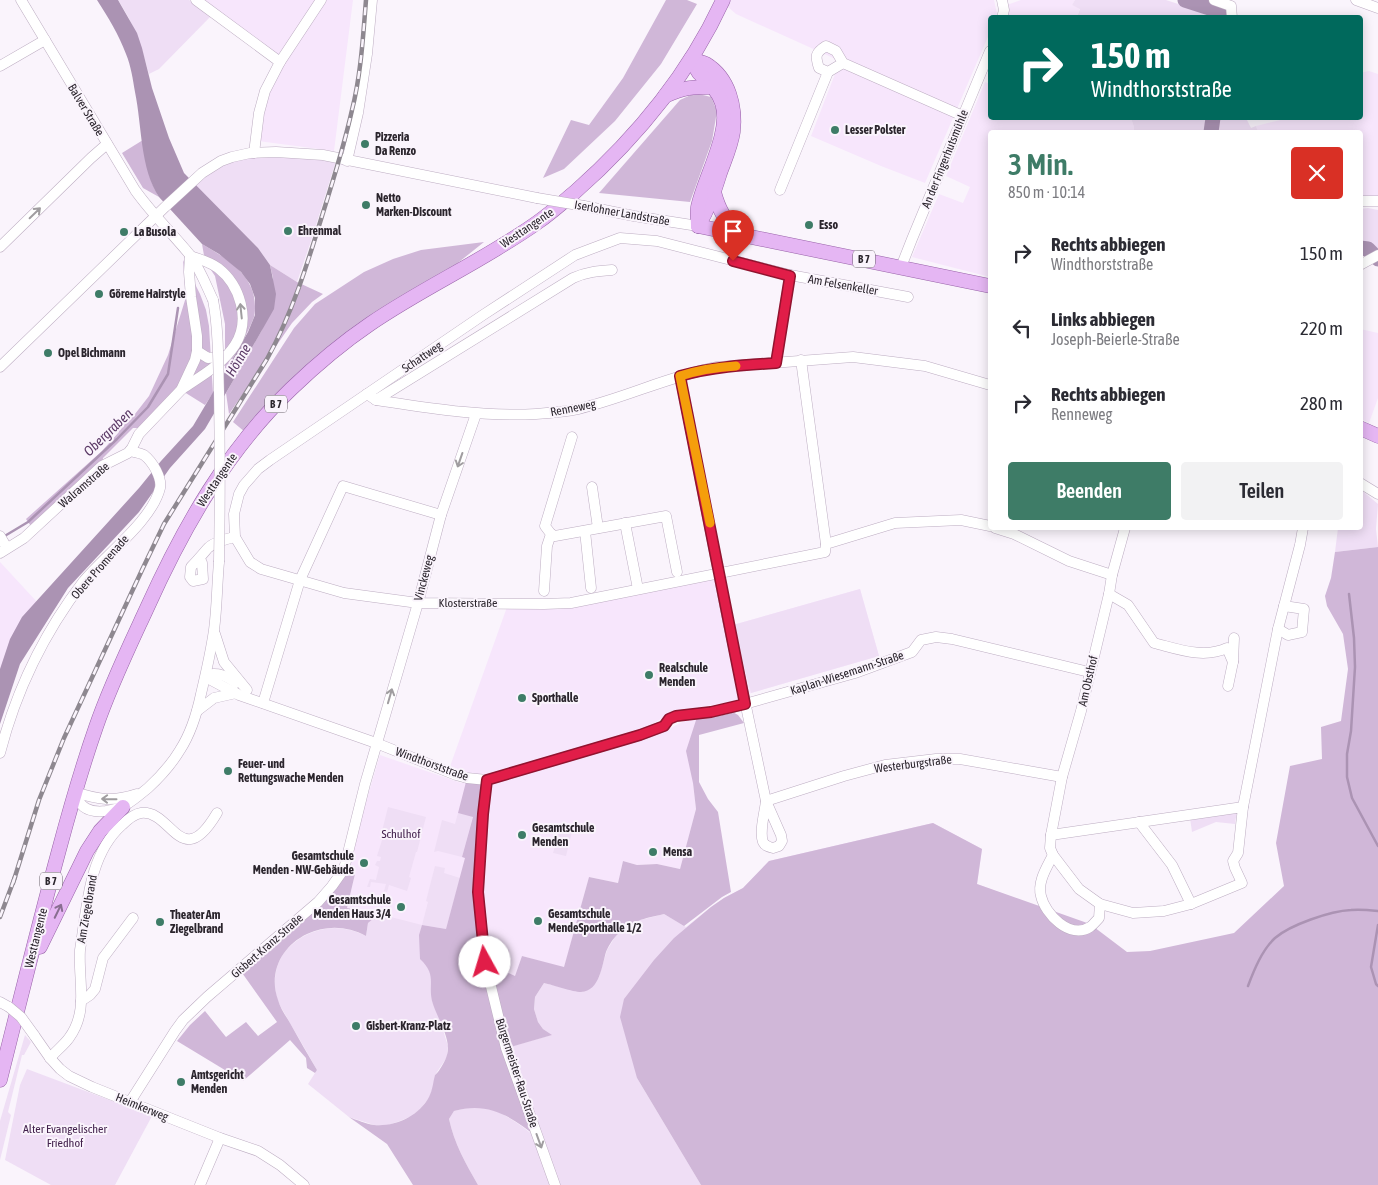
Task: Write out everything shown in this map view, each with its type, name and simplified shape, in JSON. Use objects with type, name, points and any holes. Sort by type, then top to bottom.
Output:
[{"type":"main road","name":"Westtangente","points":[[0,1080],[75,792],[97,724],[115,677],[172,555],[210,487],[269,411],[320,362],[370,324],[519,235],[551,212],[590,179],[617,153],[665,96],[691,59],[723,0]]},
{"type":"main road","points":[[691,59],[697,71],[713,86],[722,103],[724,114],[720,142],[698,208],[698,226]]},
{"type":"main road","points":[[691,59],[705,63],[724,83],[732,98],[734,115],[733,132],[708,211],[698,226]]},
{"type":"main road","points":[[665,96],[680,89],[713,86]]},
{"type":"main road","points":[[714,192],[720,211],[737,233]]},
{"type":"main road","name":"Iserlohner Landstraße","points":[[698,226],[988,286]]},
{"type":"main road","points":[[1363,429],[1378,436]]},
{"type":"main road","points":[[28,970],[87,851],[100,831],[123,807]]},
{"type":"street","name":"Balver Straße","points":[[21,0],[135,190],[155,217],[190,256]]},
{"type":"street","points":[[196,0],[280,62]]},
{"type":"street","points":[[254,153],[259,113],[265,91],[280,62],[321,0]]},
{"type":"street","points":[[348,161],[367,54],[372,0]]},
{"type":"street","points":[[1002,0],[1003,15]]},
{"type":"street","points":[[1214,0],[1231,3]]},
{"type":"street","points":[[1356,0],[1378,8]]},
{"type":"street","points":[[0,66],[45,40]]},
{"type":"street","points":[[828,72],[819,68],[816,57],[818,50],[826,46],[836,51],[842,63],[963,116]]},
{"type":"street","name":"An der Fingerhutsmühle","points":[[901,267],[988,56]]},
{"type":"street","points":[[780,190],[828,72],[842,63]]},
{"type":"street","points":[[0,247],[107,144]]},
{"type":"street","name":"Iserlohner Landstraße","points":[[0,367],[164,207],[202,173],[221,161],[243,154],[276,152],[323,155],[537,198],[698,226]]},
{"type":"street","points":[[1363,202],[1378,201]]},
{"type":"street","name":"Am Felsenkeller","points":[[575,255],[620,238],[657,241],[790,276],[908,297]]},
{"type":"street","name":"Schattweg","points":[[372,397],[483,315],[575,255]]},
{"type":"street","points":[[1364,263],[1378,255]]},
{"type":"street","points":[[75,792],[77,800],[88,811],[104,812],[130,804],[170,766],[178,755],[197,711],[206,674],[214,630],[219,562],[220,451],[218,342],[213,300],[205,281],[190,256]]},
{"type":"street","name":"Walramstraße","points":[[4,550],[24,538],[38,526],[102,466],[130,451],[139,434],[181,390],[212,369],[236,344],[242,324],[242,316],[239,297],[231,281],[217,267],[190,256],[189,272],[197,336],[197,351],[193,365],[181,390]]},
{"type":"street","name":"Schattweg","points":[[270,460],[573,278],[584,273],[612,270]]},
{"type":"street","points":[[776,363],[790,276]]},
{"type":"street","points":[[197,351],[208,358],[226,356]]},
{"type":"street","name":"Renneweg","points":[[372,397],[476,414],[517,415],[563,412],[609,400],[680,376],[717,367],[852,356],[925,366],[988,384]]},
{"type":"street","points":[[801,360],[826,544],[895,523],[961,520],[988,526]]},
{"type":"street","points":[[680,376],[745,704]]},
{"type":"street","name":"Vinckeweg","points":[[376,743],[418,603],[442,514],[476,414]]},
{"type":"street","points":[[572,438],[545,526],[551,534],[555,536],[666,516],[677,572]]},
{"type":"street","name":"Obere Promenade","points":[[0,753],[7,724],[51,627],[84,581],[148,514],[157,497],[161,481],[154,467],[144,454],[130,451]]},
{"type":"street","name":"Klosterstraße","points":[[270,460],[251,476],[239,494],[234,514],[235,537],[250,562],[262,569],[344,593],[418,603],[571,603],[825,552],[826,544]]},
{"type":"street","points":[[1363,484],[1378,494]]},
{"type":"street","points":[[263,703],[300,580],[343,486],[442,514]]},
{"type":"street","points":[[592,487],[598,528]]},
{"type":"street","points":[[626,523],[638,589]]},
{"type":"street","points":[[1001,530],[1069,560],[1112,575]]},
{"type":"street","name":"Am Obsthof","points":[[1053,855],[1050,848],[1051,835],[1062,778],[1081,710],[1112,575],[1124,530]]},
{"type":"street","points":[[1250,892],[1242,883],[1233,862],[1238,853],[1243,807],[1278,629],[1303,530]]},
{"type":"street","points":[[585,531],[591,588]]},
{"type":"street","points":[[544,591],[547,546],[551,534]]},
{"type":"street","points":[[0,536],[4,550]]},
{"type":"street","points":[[200,560],[209,547],[235,537]]},
{"type":"street","points":[[1109,594],[1128,606],[1154,643],[1199,654],[1218,652],[1226,648],[1233,662]]},
{"type":"street","points":[[1278,629],[1288,635],[1302,632],[1304,609],[1284,606]]},
{"type":"street","name":"Windthorststraße","points":[[214,630],[224,662],[247,690]]},
{"type":"street","name":"Kaplan-Wiesemann-Straße","points":[[745,704],[854,673],[912,652],[921,640],[936,637],[1090,672]]},
{"type":"street","points":[[1228,686],[1233,662],[1234,638]]},
{"type":"street","name":"Windthorststraße","points":[[206,674],[211,680],[236,693],[376,743],[456,775],[487,780],[640,735],[664,726],[669,719],[676,716],[711,712],[745,704]]},
{"type":"street","name":"Windthorststraße","points":[[206,674],[222,674],[263,703]]},
{"type":"street","points":[[197,711],[214,698],[236,693]]},
{"type":"street","name":"Westerburgstraße","points":[[745,704],[766,801],[884,765],[936,759],[960,759],[1062,778]]},
{"type":"street","name":"Gisbert-Kranz-Straße","points":[[130,1102],[183,1020],[207,997],[318,902],[344,870],[376,743]]},
{"type":"street","name":"Bürgermeister-Rau-Straße","points":[[487,780],[478,892],[485,962],[506,1048],[555,1185]]},
{"type":"street","points":[[75,792],[92,798],[107,800],[125,798],[143,792]]},
{"type":"street","points":[[1051,835],[1243,807]]},
{"type":"street","name":"Am Ziegelbrand","points":[[50,1058],[70,1038],[79,1018],[82,1001],[79,960],[93,872],[111,836],[128,819],[140,813],[160,819],[180,837],[193,838],[200,836],[206,830],[218,813]]},
{"type":"street","points":[[1139,822],[1172,864],[1191,904]]},
{"type":"street","points":[[1100,904],[1099,918],[1090,927],[1077,930],[1066,928],[1056,921],[1046,908],[1040,894],[1041,880],[1053,855],[1078,889],[1100,904],[1134,912],[1164,911],[1191,904],[1242,883]]},
{"type":"street","name":"Am Ziegelbrand","points":[[82,1001],[96,989],[103,958],[134,918]]},
{"type":"street","name":"Heimkerweg","points":[[4,1005],[21,1017],[50,1058],[69,1076],[92,1087],[269,1157],[294,1175],[304,1185]]},
{"type":"street","points":[[200,1185],[220,1138]]},
{"type":"shaded area","points":[[198,0],[353,0],[334,151],[258,141],[268,92],[283,62]]},
{"type":"shaded area","points":[[666,0],[687,0],[697,4],[661,64],[615,121],[564,169],[543,178],[571,120],[589,125],[623,78]]},
{"type":"shaded area","points":[[720,0],[994,0],[997,14],[988,15],[988,37],[925,183],[811,136],[840,61],[736,14]]},
{"type":"shaded area","points":[[1021,0],[1075,0],[1072,5],[1080,8],[1078,15],[1006,15],[1007,5]]},
{"type":"shaded area","points":[[1369,71],[1378,74],[1378,197],[1363,198],[1363,130],[1257,130],[1256,126],[1281,120],[1363,120],[1363,72]]},
{"type":"shaded area","points":[[985,82],[988,83],[988,120],[1132,120],[1134,127],[1134,130],[988,130],[988,276],[912,257],[939,194],[963,203],[970,187],[946,176]]},
{"type":"shaded area","points":[[695,93],[711,97],[717,111],[712,141],[690,202],[599,193],[680,100]]},
{"type":"shaded area","points":[[143,140],[150,177],[159,197],[143,188],[122,153]]},
{"type":"shaded area","points":[[484,242],[449,270],[367,319],[330,345],[290,381],[245,432],[233,422],[294,328],[315,304],[364,272],[393,259],[421,250]]},
{"type":"shaded area","points":[[202,244],[238,269],[245,276],[254,295],[254,317],[225,372],[225,324],[215,276],[205,261]]},
{"type":"shaded area","points":[[183,260],[206,310],[209,326],[213,393],[205,405],[181,390],[144,428],[133,428],[103,458],[102,465],[33,529],[26,519],[102,451],[149,396],[168,355],[186,297]]},
{"type":"shaded area","points":[[270,265],[297,282],[323,294],[312,302],[292,323],[229,414],[226,393],[262,330],[273,278]]},
{"type":"shaded area","points":[[1363,330],[1378,333],[1378,398],[1369,423],[1363,420]]},
{"type":"shaded area","points":[[1378,547],[1378,1185],[701,1185],[637,1078],[620,1017],[624,999],[654,960],[674,938],[711,907],[743,888],[769,861],[933,823],[982,849],[977,884],[1090,924],[1127,952],[1150,951],[1234,933],[1284,886],[1276,843],[1290,766],[1322,759],[1321,727],[1341,721],[1348,669],[1343,634],[1327,606],[1325,596],[1331,578],[1335,552]]},
{"type":"shaded area","points":[[0,562],[37,602],[22,617],[0,670]]},
{"type":"shaded area","name":"Realschule Menden","points":[[720,573],[733,625],[860,589],[879,656],[751,693],[736,701],[673,712],[647,727],[493,777],[448,772],[507,607],[570,605]]},
{"type":"shaded area","points":[[727,709],[738,715],[744,723],[699,735],[699,782],[718,812],[731,892],[684,926],[664,914],[638,921],[627,927],[610,944],[599,976],[587,991],[577,992],[544,983],[535,997],[534,1009],[538,1022],[543,1029],[552,1035],[507,1048],[538,1138],[519,1124],[499,1113],[478,1108],[454,1111],[449,1119],[454,1136],[478,1185],[413,1185],[387,1144],[349,1117],[368,1124],[382,1125],[398,1122],[413,1115],[425,1104],[435,1075],[447,1057],[448,1051],[444,1031],[432,1001],[430,975],[420,959],[419,935],[422,925],[446,929],[465,858],[462,857],[473,817],[458,813],[467,778],[487,780],[478,892],[491,985],[500,969],[515,976],[522,956],[564,967],[589,877],[618,883],[623,861],[637,865],[657,864],[680,869],[696,809],[686,751],[698,714]]},
{"type":"shaded area","name":"Gesamtschule Menden","points":[[698,714],[693,783],[696,809],[680,869],[657,864],[637,865],[623,861],[618,883],[589,877],[564,968],[522,956],[515,977],[491,986],[362,917],[364,911],[347,908],[355,874],[339,877],[346,869],[380,755],[461,783],[495,781],[657,735]]},
{"type":"shaded area","points":[[355,874],[347,908],[364,911],[363,917],[379,914],[368,923],[366,936],[352,930],[337,928],[314,931],[291,945],[279,961],[276,970],[275,990],[279,1003],[317,1070],[315,1073],[307,1068],[306,1058],[290,1040],[243,1081],[177,1041],[205,1011],[226,1037],[246,1022],[258,1036],[277,1022],[240,970],[339,877]]},
{"type":"green space","points":[[118,0],[189,0],[211,16],[159,69],[149,74],[137,36]]},
{"type":"green space","points":[[1075,0],[1166,0],[1212,15],[1078,15],[1080,9],[1072,5]]},
{"type":"green space","points":[[1132,120],[1208,120],[1206,130],[1134,130]]},
{"type":"green space","points":[[1217,120],[1247,120],[1251,128],[1256,126],[1257,130],[1216,130]]},
{"type":"green space","points":[[261,155],[336,161],[297,282],[270,265],[258,248],[194,184],[221,164]]},
{"type":"green space","points":[[1363,209],[1378,210],[1378,248],[1363,256]]},
{"type":"green space","points":[[1363,492],[1378,504],[1376,529],[1378,547],[1335,552],[1338,530],[1363,530]]},
{"type":"green space","points":[[860,589],[879,656],[751,693],[733,625]]},
{"type":"green space","name":"Schulhof","points":[[388,807],[426,817],[409,877],[411,878],[407,891],[389,885],[387,892],[384,891],[386,884],[371,882],[370,887],[367,887],[370,879],[376,880],[379,867],[375,865],[377,861],[380,861],[381,857],[377,856]]},
{"type":"green space","points":[[1237,810],[1235,824],[1216,822],[1192,832],[1190,818]]},
{"type":"green space","name":"Schulhof","points":[[458,813],[473,816],[462,857],[438,851],[434,852],[442,820],[455,824]]},
{"type":"green space","points":[[933,823],[982,849],[977,884],[1020,900],[637,1078],[701,1185],[478,1185],[457,1145],[449,1119],[454,1111],[481,1107],[506,1116],[537,1138],[506,1048],[551,1035],[538,1022],[534,1009],[535,997],[544,983],[582,992],[599,977],[607,950],[615,937],[632,922],[664,914],[686,927],[724,898],[743,888],[769,861]]},
{"type":"green space","points":[[560,829],[572,832],[566,856],[553,853]]},
{"type":"green space","points":[[435,866],[445,868],[444,873],[460,878],[446,929],[422,925]]},
{"type":"green space","points":[[379,914],[422,925],[426,965],[431,974],[432,1001],[448,1046],[447,1057],[435,1075],[434,1086],[429,1098],[421,1108],[412,1116],[400,1121],[388,1125],[374,1125],[349,1117],[308,1084],[317,1070],[277,999],[275,979],[277,969],[284,953],[290,946],[297,940],[314,932],[336,928],[351,930],[366,936],[368,923]]},
{"type":"green space","points":[[25,1035],[31,1042],[24,1055],[22,1055],[8,1112],[11,1115],[0,1160],[0,1121]]},
{"type":"green space","name":"Alter Evangelischer Friedhof","points":[[27,1069],[152,1116],[115,1185],[51,1185],[5,1160],[20,1085]]},
{"type":"water","name":"Hönne","points":[[97,0],[118,0],[137,33],[152,88],[169,138],[184,173],[258,248],[270,265],[276,294],[274,309],[205,429],[170,468],[139,512],[68,588],[20,664],[0,724],[0,669],[10,639],[22,617],[193,426],[248,332],[255,315],[255,298],[250,284],[241,272],[219,254],[202,244],[159,197],[153,186],[142,146],[133,78],[129,63],[117,33]]},
{"type":"waterway","points":[[1185,0],[1216,10],[1221,15]]},
{"type":"waterway","points":[[1211,130],[1213,120]]},
{"type":"waterway","points":[[1363,248],[1368,249],[1378,259]]},
{"type":"waterway","name":"Obergraben","points":[[3,537],[28,522],[117,439],[148,407],[168,374],[178,308]]},
{"type":"waterway","points":[[1349,594],[1355,667],[1351,731],[1347,754],[1347,777],[1352,798],[1378,846]]},
{"type":"waterway","points":[[1248,986],[1262,954],[1275,938],[1290,928],[1311,919],[1342,911],[1378,911]]},
{"type":"waterway","points":[[1378,925],[1371,967],[1378,986]]},
{"type":"railway","points":[[13,883],[39,800],[64,738],[164,524],[267,359],[284,325],[305,271],[349,123],[360,69],[366,0]]},
{"type":"railway","points":[[0,917],[15,877]]},
{"type":"slow traffic","points":[[710,523],[680,376],[717,367],[736,366]]},
{"type":"place","name":"Lesser Polster","points":[[835,130]]},
{"type":"place","name":"Pizzeria Da Renzo","points":[[365,144]]},
{"type":"place","name":"Netto Marken-Discount","points":[[366,205]]},
{"type":"place","name":"Esso","points":[[809,225]]},
{"type":"place","name":"Ehrenmal","points":[[288,231]]},
{"type":"place","name":"La Busola","points":[[124,232]]},
{"type":"place","name":"Göreme Hairstyle","points":[[99,294]]},
{"type":"place","name":"Opel Bichmann","points":[[48,353]]},
{"type":"place","name":"Realschule Menden","points":[[649,675]]},
{"type":"place","name":"Sporthalle","points":[[522,698]]},
{"type":"place","name":"Feuer- und Rettungswache Menden","points":[[228,771]]},
{"type":"place","name":"Gesamtschule Menden","points":[[522,835]]},
{"type":"place","name":"Mensa","points":[[653,852]]},
{"type":"place","name":"Gesamtschule Menden - NW-Gebäude","points":[[364,863]]},
{"type":"place","name":"Gesamtschule Menden Haus 3/4","points":[[401,907]]},
{"type":"place","name":"Gesamtschule MendeSporthalle 1/2","points":[[538,921]]},
{"type":"place","name":"Theater Am Ziegelbrand","points":[[160,922]]},
{"type":"place","name":"Gisbert-Kranz-Platz","points":[[356,1026]]},
{"type":"place","name":"Amtsgericht Menden","points":[[181,1082]]},
{"type":"route","points":[[485,962],[478,892],[487,780],[640,735],[664,726],[669,719],[676,716],[711,712],[745,704],[680,376],[717,367],[776,363],[790,276],[733,261]]}]
